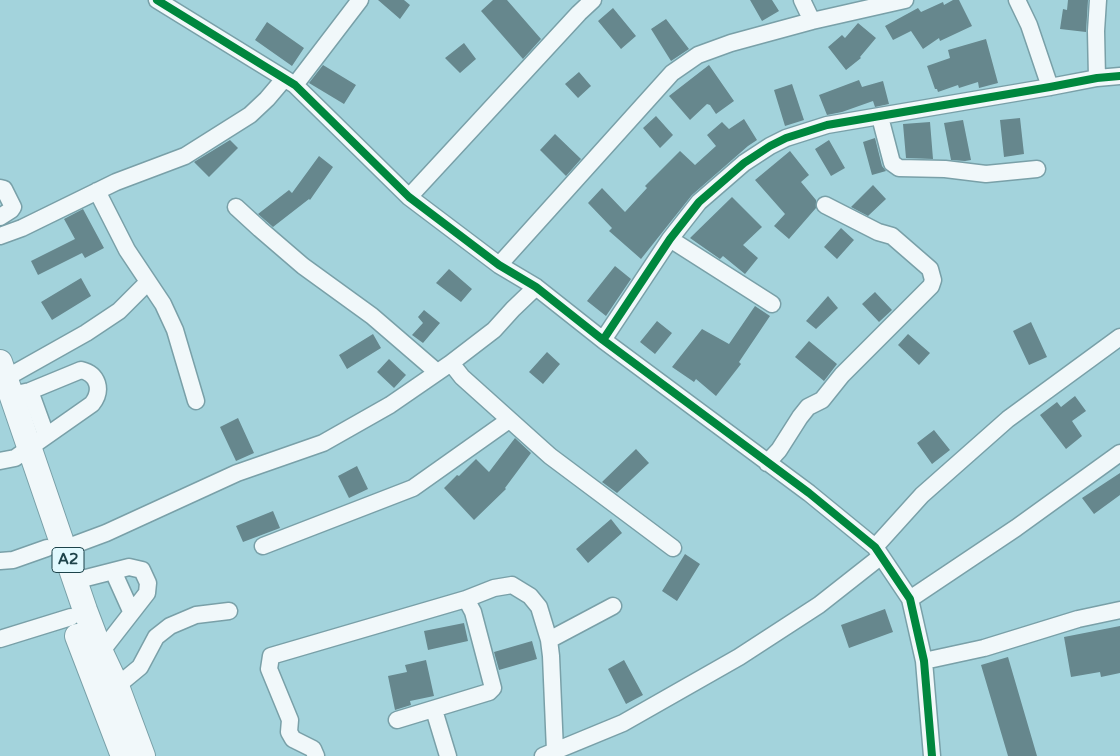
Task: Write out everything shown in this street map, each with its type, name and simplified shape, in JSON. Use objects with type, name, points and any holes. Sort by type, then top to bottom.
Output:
[{"type":"highway","name":"A2","points":[[9,388],[23,450],[55,548],[70,617],[123,756]]},
{"type":"highway","name":"A2","points":[[55,548],[74,579],[143,756]]},
{"type":"street","points":[[157,0],[290,82],[409,196],[500,265],[536,288],[809,493],[878,552],[910,599],[924,661],[932,756]]},
{"type":"street","points":[[0,236],[22,228],[116,182],[185,156],[250,115],[267,99],[290,82],[360,0]]},
{"type":"street","points":[[409,196],[593,0]]},
{"type":"street","points":[[802,0],[812,21]]},
{"type":"street","points":[[500,265],[672,73],[698,55],[731,43],[812,21],[905,0]]},
{"type":"street","points":[[1017,0],[1029,25],[1050,88]]},
{"type":"street","points":[[1097,78],[1096,31],[1098,0]]},
{"type":"street","points":[[603,340],[670,239],[700,202],[744,163],[770,146],[786,138],[827,124],[880,117],[1050,88],[1097,78],[1120,76]]},
{"type":"street","points":[[880,117],[892,163],[899,168],[944,169],[986,174],[1037,169]]},
{"type":"street","points":[[0,188],[4,189],[13,207],[0,217]]},
{"type":"street","points":[[97,191],[127,250],[163,304],[175,330],[196,401]]},
{"type":"street","points":[[767,463],[780,450],[808,407],[822,400],[842,375],[931,286],[933,280],[930,269],[892,236],[878,232],[825,205]]},
{"type":"street","points":[[236,207],[302,266],[372,316],[437,372]]},
{"type":"street","points":[[670,239],[772,304]]},
{"type":"street","points":[[9,388],[120,311],[148,282]]},
{"type":"street","points":[[0,561],[13,560],[106,533],[237,473],[322,443],[390,405],[451,363],[494,330],[536,288]]},
{"type":"street","points":[[316,756],[313,750],[293,739],[289,732],[290,720],[269,669],[271,656],[466,599],[479,592],[506,585],[519,587],[539,607],[549,640],[551,656],[548,753],[623,722],[739,657],[819,605],[878,552],[922,495],[1008,419],[1120,337]]},
{"type":"street","points":[[451,363],[462,377],[550,456],[673,548]]},
{"type":"street","points":[[9,388],[81,370],[89,372],[96,380],[98,390],[92,404],[23,450]]},
{"type":"street","points":[[263,546],[413,488],[509,420]]},
{"type":"street","points":[[910,599],[1016,528],[1120,454]]},
{"type":"street","points":[[74,579],[82,579],[129,566],[142,570],[148,583],[147,593],[131,611],[101,652]]},
{"type":"street","points":[[113,571],[131,611]]},
{"type":"street","points":[[397,720],[489,692],[493,688],[473,612],[466,599]]},
{"type":"street","points":[[549,640],[613,606]]},
{"type":"street","points":[[924,661],[984,648],[1078,619],[1120,610]]},
{"type":"street","points":[[117,686],[140,667],[156,637],[170,626],[196,615],[229,611]]},
{"type":"street","points":[[0,639],[70,617]]},
{"type":"street","points":[[434,710],[448,756]]},
{"type":"building","points":[[378,0],[404,0],[410,5],[400,19]]},
{"type":"building","points":[[493,0],[507,0],[541,39],[523,59],[481,11]]},
{"type":"building","points":[[750,0],[772,0],[779,11],[762,21]]},
{"type":"building","points":[[953,0],[959,0],[972,26],[940,41],[939,38],[923,49],[911,31],[893,40],[885,26],[918,8],[921,12],[943,2],[944,5]]},
{"type":"building","points":[[1068,0],[1088,0],[1086,32],[1060,29],[1063,9],[1067,10]]},
{"type":"building","points":[[613,8],[636,36],[621,49],[598,21]]},
{"type":"building","points":[[666,19],[689,49],[671,61],[651,29]]},
{"type":"building","points":[[267,22],[304,48],[292,66],[255,40]]},
{"type":"building","points":[[858,23],[876,38],[861,58],[846,70],[828,47],[842,35],[845,38]]},
{"type":"building","points":[[986,39],[998,83],[979,88],[978,82],[959,88],[958,85],[938,92],[935,89],[927,66],[950,58],[948,50]]},
{"type":"building","points":[[464,43],[476,59],[460,73],[445,58]]},
{"type":"building","points":[[323,65],[356,85],[344,104],[309,83]]},
{"type":"building","points":[[709,65],[734,101],[716,114],[710,105],[707,104],[690,120],[669,96]]},
{"type":"building","points":[[579,72],[591,86],[578,98],[565,84]]},
{"type":"building","points":[[859,80],[862,87],[883,81],[889,104],[875,107],[873,101],[827,115],[819,95]]},
{"type":"building","points":[[792,84],[804,120],[785,126],[774,90]]},
{"type":"building","points":[[656,116],[673,135],[660,148],[643,128]]},
{"type":"building","points":[[1020,118],[1024,154],[1004,157],[1000,120]]},
{"type":"building","points":[[744,119],[757,140],[692,195],[641,259],[609,231],[612,228],[588,203],[602,188],[625,212],[647,188],[645,186],[680,151],[695,165],[716,146],[707,135],[722,122],[729,129]]},
{"type":"building","points":[[963,120],[971,160],[951,160],[944,123]]},
{"type":"building","points":[[930,122],[933,159],[906,158],[903,124]]},
{"type":"building","points":[[555,134],[581,159],[566,176],[540,150]]},
{"type":"building","points":[[875,138],[882,166],[886,171],[872,175],[863,142]]},
{"type":"building","points":[[230,140],[238,148],[209,177],[194,162]]},
{"type":"building","points":[[829,140],[845,168],[831,176],[815,149]]},
{"type":"building","points":[[790,151],[809,175],[801,182],[816,200],[816,208],[789,239],[774,226],[785,214],[755,180]]},
{"type":"building","points":[[319,156],[333,167],[310,200],[273,227],[258,214],[289,190],[292,193]]},
{"type":"building","points":[[873,185],[886,199],[868,216],[851,207]]},
{"type":"building","points":[[732,197],[762,227],[743,245],[758,258],[745,274],[723,256],[720,259],[690,238]]},
{"type":"building","points":[[83,209],[104,248],[85,258],[82,253],[38,275],[31,261],[75,239],[64,219]]},
{"type":"building","points":[[841,228],[854,240],[837,259],[824,247]]},
{"type":"building","points":[[615,266],[631,279],[606,316],[587,301]]},
{"type":"building","points":[[449,269],[472,289],[461,302],[436,283]]},
{"type":"building","points":[[81,278],[91,296],[52,320],[41,302]]},
{"type":"building","points":[[875,292],[892,310],[879,322],[862,304]]},
{"type":"building","points":[[828,296],[838,308],[816,329],[806,321]]},
{"type":"building","points":[[755,306],[770,316],[739,362],[741,364],[716,396],[696,379],[694,382],[672,367],[702,329],[729,344]]},
{"type":"building","points":[[424,310],[440,323],[423,343],[412,335],[423,323],[418,317]]},
{"type":"building","points":[[657,321],[672,333],[655,354],[640,342]]},
{"type":"building","points":[[1031,322],[1047,357],[1029,365],[1013,331]]},
{"type":"building","points":[[373,334],[381,348],[347,369],[339,355]]},
{"type":"building","points":[[908,334],[930,353],[919,365],[898,345]]},
{"type":"building","points":[[809,341],[837,364],[824,381],[795,357]]},
{"type":"building","points":[[547,352],[560,364],[543,384],[529,372]]},
{"type":"building","points":[[389,359],[406,375],[394,388],[377,372]]},
{"type":"building","points":[[1075,396],[1086,411],[1072,421],[1082,436],[1066,449],[1040,415],[1057,402],[1061,407]]},
{"type":"building","points":[[238,418],[254,453],[236,461],[220,427]]},
{"type":"building","points":[[934,430],[950,450],[932,464],[917,443]]},
{"type":"building","points":[[515,438],[531,453],[506,489],[474,520],[444,488],[476,459],[489,472]]},
{"type":"building","points":[[636,449],[649,463],[617,493],[602,482]]},
{"type":"building","points":[[357,466],[368,489],[349,498],[338,476]]},
{"type":"building","points":[[1120,473],[1120,495],[1094,514],[1082,498]]},
{"type":"building","points":[[273,511],[280,528],[243,542],[236,526]]},
{"type":"building","points":[[611,519],[622,533],[588,563],[576,549]]},
{"type":"building","points":[[685,554],[700,564],[677,601],[662,591]]},
{"type":"building","points":[[885,609],[893,632],[849,648],[841,625]]},
{"type":"building","points":[[464,623],[468,641],[428,650],[424,631]]},
{"type":"building","points":[[1120,626],[1120,673],[1101,677],[1100,672],[1071,677],[1064,637]]},
{"type":"building","points":[[532,641],[537,659],[499,670],[494,652]]},
{"type":"building","points":[[1008,657],[1037,756],[1008,756],[981,665]]},
{"type":"building","points":[[426,660],[434,696],[410,701],[411,705],[395,710],[388,676],[407,672],[405,665]]},
{"type":"building","points":[[624,660],[643,695],[626,704],[608,669]]},
{"type":"cycle path","points":[[157,0],[295,85],[409,197],[499,265],[536,287],[603,340],[809,493],[875,547],[910,599],[924,661],[932,756]]},
{"type":"cycle path","points":[[603,340],[670,239],[699,202],[744,163],[770,146],[786,138],[827,125],[1097,78],[1120,76]]}]
